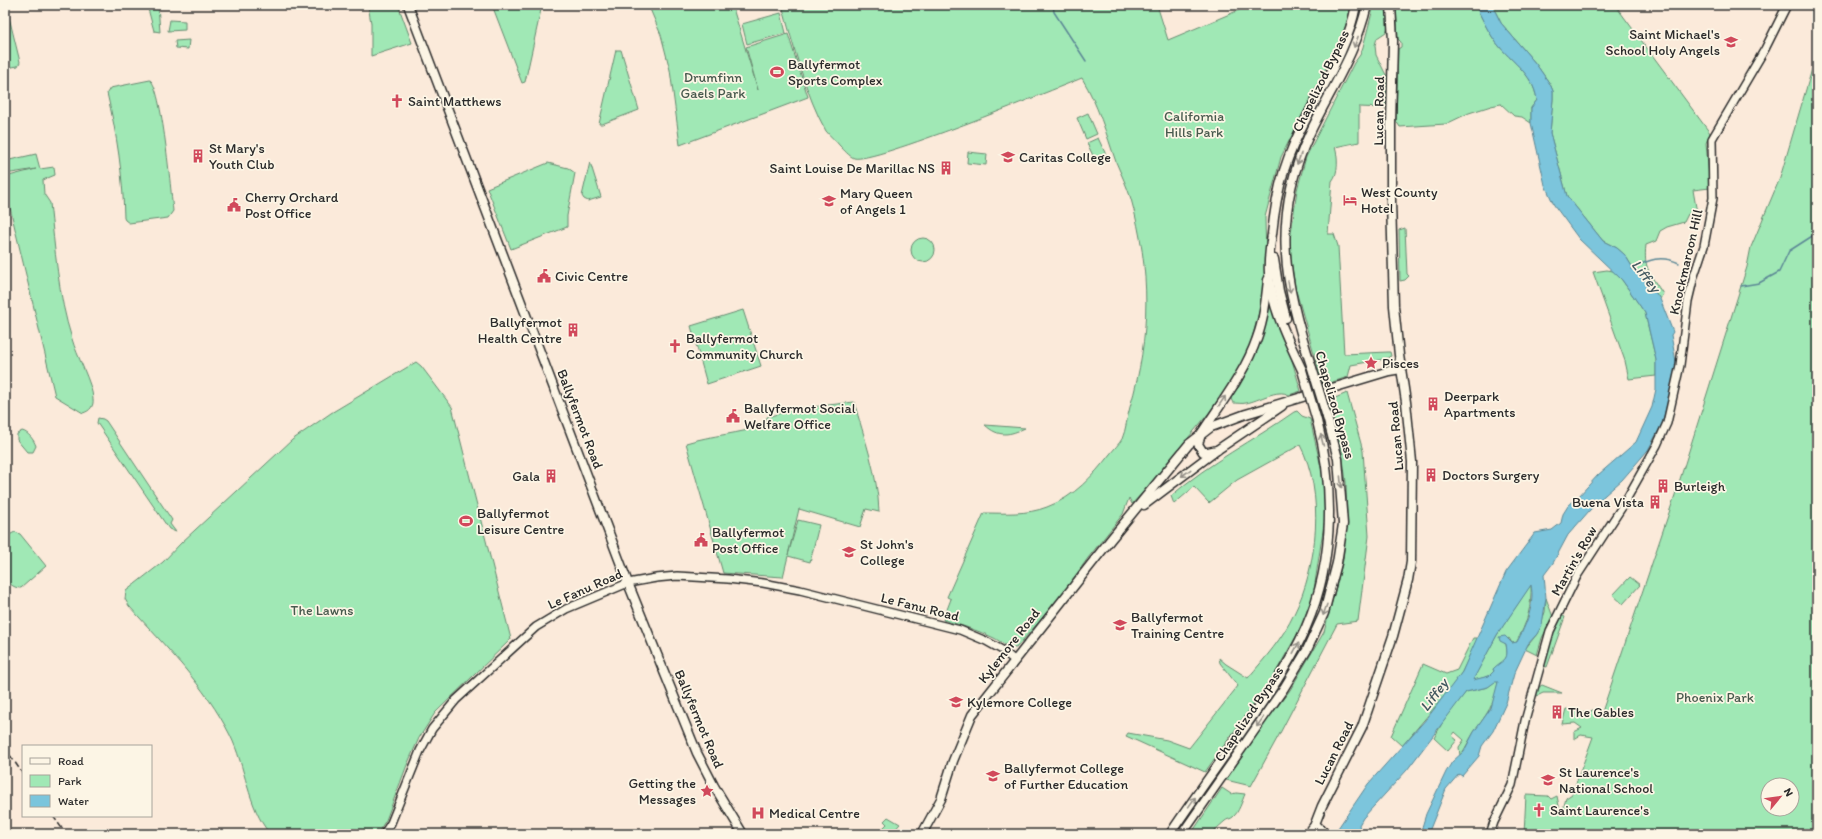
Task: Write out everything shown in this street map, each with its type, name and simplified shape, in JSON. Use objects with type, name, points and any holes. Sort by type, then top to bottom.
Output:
[{"type":"main road","name":"Ballyfermot Road","points":[[408,5],[628,583],[697,753],[714,786],[743,834]]},
{"type":"main road","name":"Chapelizod Bypass","points":[[1302,370],[1287,339],[1275,302],[1269,273],[1269,249],[1276,199],[1290,152],[1339,56],[1350,29],[1356,5]]},
{"type":"main road","name":"Chapelizod Bypass","points":[[1182,834],[1284,688],[1307,650],[1324,613],[1337,563],[1343,524],[1338,459],[1327,417],[1291,302],[1285,262],[1285,224],[1290,192],[1301,153],[1355,44],[1367,5]]},
{"type":"main road","name":"Lucan Road","points":[[1315,824],[1319,812],[1362,727],[1393,636],[1408,580],[1411,562],[1412,462],[1395,320],[1392,227],[1392,5]]},
{"type":"main road","name":"Chapelizod Bypass","points":[[1170,834],[1274,686],[1301,639],[1309,619],[1325,564],[1330,524],[1327,464],[1317,421],[1279,291],[1272,234]]},
{"type":"main road","points":[[1217,450],[1203,452],[1198,444],[1200,434],[1240,376],[1257,338],[1265,308],[1269,273]]},
{"type":"main road","name":"Kylemore Road","points":[[922,834],[941,799],[953,761],[972,715],[1014,660],[1189,444],[1211,427],[1246,414],[1287,403],[1389,371],[1401,369]]},
{"type":"main road","name":"Kylemore Road","points":[[1133,512],[1217,450],[1287,403]]},
{"type":"main road","points":[[1315,824],[1326,834]]},
{"type":"street","name":"Knockmaroon Hill","points":[[1667,423],[1680,365],[1688,301],[1694,276],[1704,246],[1713,198],[1712,139],[1765,49],[1787,5]]},
{"type":"street","name":"Martin's Row","points":[[1490,834],[1494,822],[1512,786],[1525,721],[1550,631],[1577,576],[1622,507],[1657,445],[1667,423]]},
{"type":"street","name":"Le Fanu Road","points":[[384,834],[391,823],[420,751],[432,729],[456,700],[536,627],[566,609],[628,583],[677,576],[728,579],[763,583],[800,590],[960,630],[986,641],[1002,650],[1014,660]]},
{"type":"street","points":[[1307,834],[1315,824]]},
{"type":"green space","points":[[5,5],[20,62],[18,66],[6,68],[5,67]]},
{"type":"green space","points":[[147,5],[158,5],[160,32],[154,31]]},
{"type":"green space","points":[[368,5],[398,5],[412,43],[371,56],[371,23]]},
{"type":"green space","points":[[492,5],[542,5],[525,82],[522,83]]},
{"type":"green space","name":"Drumfinn Gaels Park","points":[[650,5],[732,5],[758,90],[746,47],[788,34],[808,97],[680,145],[670,70],[661,35],[650,9]]},
{"type":"green space","name":"California Hills Park","points":[[782,5],[1157,5],[1168,40],[1251,5],[1352,5],[1343,34],[1281,157],[1265,217],[1266,266],[1263,298],[1250,345],[1240,368],[1219,401],[1143,492],[1132,504],[1129,498],[1123,514],[1088,558],[1058,600],[1016,648],[1007,646],[994,638],[981,633],[943,620],[951,599],[947,597],[984,513],[1016,513],[1032,511],[1057,503],[1074,492],[1090,478],[1122,439],[1125,432],[1142,355],[1146,303],[1145,277],[1138,225],[1126,185],[1097,109],[1082,78],[893,150],[868,157],[852,157],[826,131],[812,102],[795,53]]},
{"type":"green space","points":[[1374,5],[1389,5],[1388,27],[1386,32],[1377,38],[1375,45],[1376,55],[1387,77],[1385,108],[1359,107],[1359,142],[1335,147],[1337,165],[1336,174],[1332,181],[1328,234],[1334,234],[1338,246],[1344,354],[1390,352],[1391,356],[1385,359],[1351,365],[1348,377],[1323,385],[1295,287],[1291,261],[1290,240],[1297,190],[1306,157],[1354,63],[1360,55]]},
{"type":"green space","points":[[1396,5],[1475,5],[1493,38],[1531,81],[1537,100],[1531,108],[1531,123],[1522,117],[1514,116],[1501,104],[1469,113],[1446,124],[1400,127],[1396,121],[1398,49],[1401,47],[1401,42],[1398,39]]},
{"type":"green space","points":[[1492,5],[1615,5],[1710,133],[1706,143],[1710,188],[1693,190],[1697,213],[1688,214],[1684,222],[1667,227],[1660,231],[1656,241],[1646,245],[1645,253],[1647,266],[1663,294],[1660,299],[1645,278],[1633,268],[1625,255],[1617,248],[1603,241],[1567,196],[1550,133],[1553,91],[1536,64],[1501,23]]},
{"type":"green space","points":[[781,13],[786,33],[747,44],[742,24]]},
{"type":"green space","points":[[170,20],[185,21],[185,30],[168,31]]},
{"type":"green space","points":[[189,40],[188,49],[176,48],[175,41]]},
{"type":"green space","points":[[616,50],[621,50],[639,110],[599,124]]},
{"type":"green space","name":"Phoenix Park","points":[[1817,52],[1817,834],[1524,834],[1526,795],[1548,796],[1551,799],[1557,796],[1560,811],[1563,810],[1566,798],[1572,794],[1593,737],[1581,735],[1574,739],[1574,732],[1582,728],[1575,723],[1562,724],[1566,709],[1589,713],[1592,710],[1602,712],[1676,492],[1747,267],[1751,247],[1780,178]]},
{"type":"green space","points":[[150,80],[154,87],[162,120],[173,211],[168,218],[129,223],[124,218],[119,155],[107,93],[110,88]]},
{"type":"green space","points":[[1088,113],[1097,134],[1086,139],[1077,118]]},
{"type":"green space","points":[[1098,138],[1108,159],[1097,164],[1087,143]]},
{"type":"green space","points":[[968,152],[987,154],[986,165],[967,163]]},
{"type":"green space","points":[[36,154],[40,169],[54,167],[55,175],[43,180],[44,194],[50,203],[63,306],[74,345],[92,393],[92,406],[90,410],[83,413],[55,396],[5,187],[5,177],[36,169],[5,174],[5,161]]},
{"type":"green space","points":[[590,162],[601,197],[588,201],[582,196]]},
{"type":"green space","points":[[548,163],[568,168],[575,173],[567,216],[567,227],[511,249],[487,188]]},
{"type":"green space","points":[[1405,228],[1407,274],[1409,276],[1405,280],[1400,281],[1399,230]]},
{"type":"green space","points":[[923,238],[931,242],[935,250],[931,258],[923,262],[915,258],[911,250],[915,242]]},
{"type":"green space","points":[[1607,270],[1613,271],[1622,280],[1645,313],[1656,360],[1656,376],[1629,379],[1625,361],[1593,272]]},
{"type":"green space","points":[[1271,303],[1275,303],[1301,391],[1289,395],[1284,393],[1274,394],[1251,402],[1233,403],[1231,399],[1233,393],[1239,387],[1253,359]]},
{"type":"green space","points":[[743,310],[761,366],[707,384],[691,326]]},
{"type":"green space","name":"The Lawns","points":[[416,362],[421,366],[452,407],[511,639],[435,713],[419,738],[386,820],[377,834],[270,834],[256,811],[240,760],[230,735],[220,717],[209,700],[184,668],[129,606],[125,599],[126,591],[163,562],[181,543],[292,440],[331,413]]},
{"type":"green space","points":[[1347,393],[1363,451],[1369,536],[1358,621],[1337,624],[1251,786],[1226,780],[1267,720],[1290,690],[1324,632],[1343,560],[1347,520],[1346,482],[1342,451],[1328,401]]},
{"type":"green space","points":[[854,402],[873,470],[879,512],[866,509],[860,527],[799,509],[788,555],[798,520],[819,525],[810,562],[788,556],[783,577],[723,573],[686,443],[766,425],[767,417],[795,409]]},
{"type":"green space","points":[[1297,411],[1302,416],[1310,419],[1323,476],[1325,517],[1313,596],[1298,633],[1273,677],[1205,772],[1126,736],[1128,733],[1167,740],[1189,748],[1238,686],[1220,663],[1219,658],[1248,678],[1273,648],[1290,623],[1309,574],[1315,529],[1313,484],[1308,464],[1300,445],[1237,480],[1209,503],[1194,487],[1174,504],[1171,496],[1216,462]]},
{"type":"green space","points":[[98,418],[106,421],[172,520],[170,524],[176,532],[169,529],[97,423]]},
{"type":"green space","points":[[985,425],[1025,428],[1009,434],[1000,434]]},
{"type":"green space","points":[[22,431],[29,435],[34,441],[36,446],[33,452],[27,452],[17,440],[17,434]]},
{"type":"green space","points":[[15,532],[20,534],[46,566],[21,588],[10,584],[5,578],[5,537]]},
{"type":"green space","points":[[1630,577],[1640,585],[1623,604],[1613,595]]},
{"type":"green space","points":[[1531,584],[1530,608],[1523,629],[1516,643],[1512,643],[1509,638],[1503,642],[1506,644],[1507,651],[1505,660],[1493,669],[1494,671],[1489,676],[1472,681],[1497,635]]},
{"type":"green space","points":[[1546,598],[1553,617],[1542,638],[1537,655],[1525,649],[1537,634],[1545,612]]},
{"type":"green space","points":[[1561,615],[1565,617],[1547,667],[1543,666],[1550,639]]},
{"type":"green space","points":[[1473,638],[1478,638],[1462,672],[1452,687],[1402,746],[1391,736],[1423,664],[1446,674],[1457,670]]},
{"type":"green space","points":[[1495,681],[1498,682],[1493,703],[1460,756],[1459,747],[1464,740],[1455,732],[1452,736],[1457,740],[1448,751],[1434,738],[1446,716],[1466,692],[1488,687]]},
{"type":"green space","points":[[1542,685],[1562,693],[1543,693],[1535,697],[1536,689]]},
{"type":"green space","points":[[1222,788],[1231,794],[1245,794],[1235,815],[1226,820],[1210,833],[1191,834]]},
{"type":"green space","points":[[888,817],[900,824],[891,834],[887,834],[882,829],[887,824],[884,821]]},
{"type":"water","points":[[1475,5],[1492,5],[1501,23],[1536,64],[1550,84],[1553,91],[1553,99],[1550,133],[1567,196],[1603,241],[1617,248],[1625,255],[1633,268],[1645,278],[1660,299],[1673,332],[1671,335],[1676,362],[1675,373],[1662,424],[1648,450],[1622,480],[1597,502],[1568,535],[1553,563],[1544,575],[1546,598],[1542,625],[1537,634],[1528,644],[1514,674],[1506,703],[1493,731],[1482,746],[1479,756],[1462,776],[1459,774],[1446,789],[1428,834],[1420,834],[1426,814],[1452,762],[1464,751],[1474,732],[1491,708],[1498,682],[1495,682],[1488,687],[1466,692],[1407,770],[1363,818],[1359,825],[1361,834],[1334,834],[1368,784],[1428,717],[1462,672],[1506,572],[1535,533],[1552,530],[1561,523],[1563,514],[1568,506],[1598,475],[1636,442],[1652,407],[1656,389],[1656,360],[1645,313],[1622,280],[1579,239],[1554,205],[1545,185],[1531,123],[1531,108],[1537,100],[1535,90],[1531,81],[1493,38]],"holes":[[[1531,585],[1532,592],[1529,615],[1517,642],[1512,643],[1505,636],[1499,637],[1500,641],[1506,644],[1507,654],[1505,659],[1493,669],[1494,671],[1489,676],[1473,680],[1497,635]]]},
{"type":"waterway","points":[[1053,5],[1054,12],[1086,61]]},
{"type":"waterway","points":[[1741,286],[1759,283],[1779,272],[1789,251],[1817,233]]},
{"type":"waterway","name":"Liffey","points":[[1632,269],[1655,259],[1666,259],[1679,263]]},
{"type":"railway","points":[[5,748],[22,773]]},
{"type":"railway","points":[[54,817],[66,834]]},
{"type":"place","name":"Saint Michael's School Holy Angels","points":[[1731,42]]},
{"type":"place","name":"Ballyfermot Sports Complex","points":[[777,72]]},
{"type":"place","name":"Saint Matthews","points":[[397,101]]},
{"type":"place","name":"St Mary's Youth Club","points":[[198,156]]},
{"type":"place","name":"Caritas College","points":[[1008,157]]},
{"type":"place","name":"Saint Louise De Marillac NS","points":[[946,168]]},
{"type":"place","name":"West County Hotel","points":[[1350,200]]},
{"type":"place","name":"Mary Queen of Angels 1","points":[[829,201]]},
{"type":"place","name":"Cherry Orchard Post Office","points":[[234,205]]},
{"type":"place","name":"Civic Centre","points":[[544,276]]},
{"type":"place","name":"Ballyfermot Health Centre","points":[[573,330]]},
{"type":"place","name":"Ballyfermot Community Church","points":[[675,346]]},
{"type":"place","name":"Pisces","points":[[1371,363]]},
{"type":"place","name":"Deerpark Apartments","points":[[1433,404]]},
{"type":"place","name":"Ballyfermot Social Welfare Office","points":[[733,416]]},
{"type":"place","name":"Doctors Surgery","points":[[1431,475]]},
{"type":"place","name":"Gala","points":[[551,476]]},
{"type":"place","name":"Burleigh","points":[[1663,486]]},
{"type":"place","name":"Buena Vista","points":[[1655,502]]},
{"type":"place","name":"Ballyfermot Leisure Centre","points":[[466,521]]},
{"type":"place","name":"Ballyfermot Post Office","points":[[701,540]]},
{"type":"place","name":"St John's College","points":[[849,552]]},
{"type":"place","name":"Ballyfermot Training Centre","points":[[1120,625]]},
{"type":"place","name":"Kylemore College","points":[[956,702]]},
{"type":"place","name":"The Gables","points":[[1557,712]]},
{"type":"place","name":"Ballyfermot College of Further Education","points":[[993,776]]},
{"type":"place","name":"St Laurence's National School","points":[[1548,780]]},
{"type":"place","name":"Getting the Messages","points":[[707,791]]},
{"type":"place","name":"Saint Laurence's","points":[[1539,810]]},
{"type":"place","name":"Medical Centre","points":[[758,813]]}]
